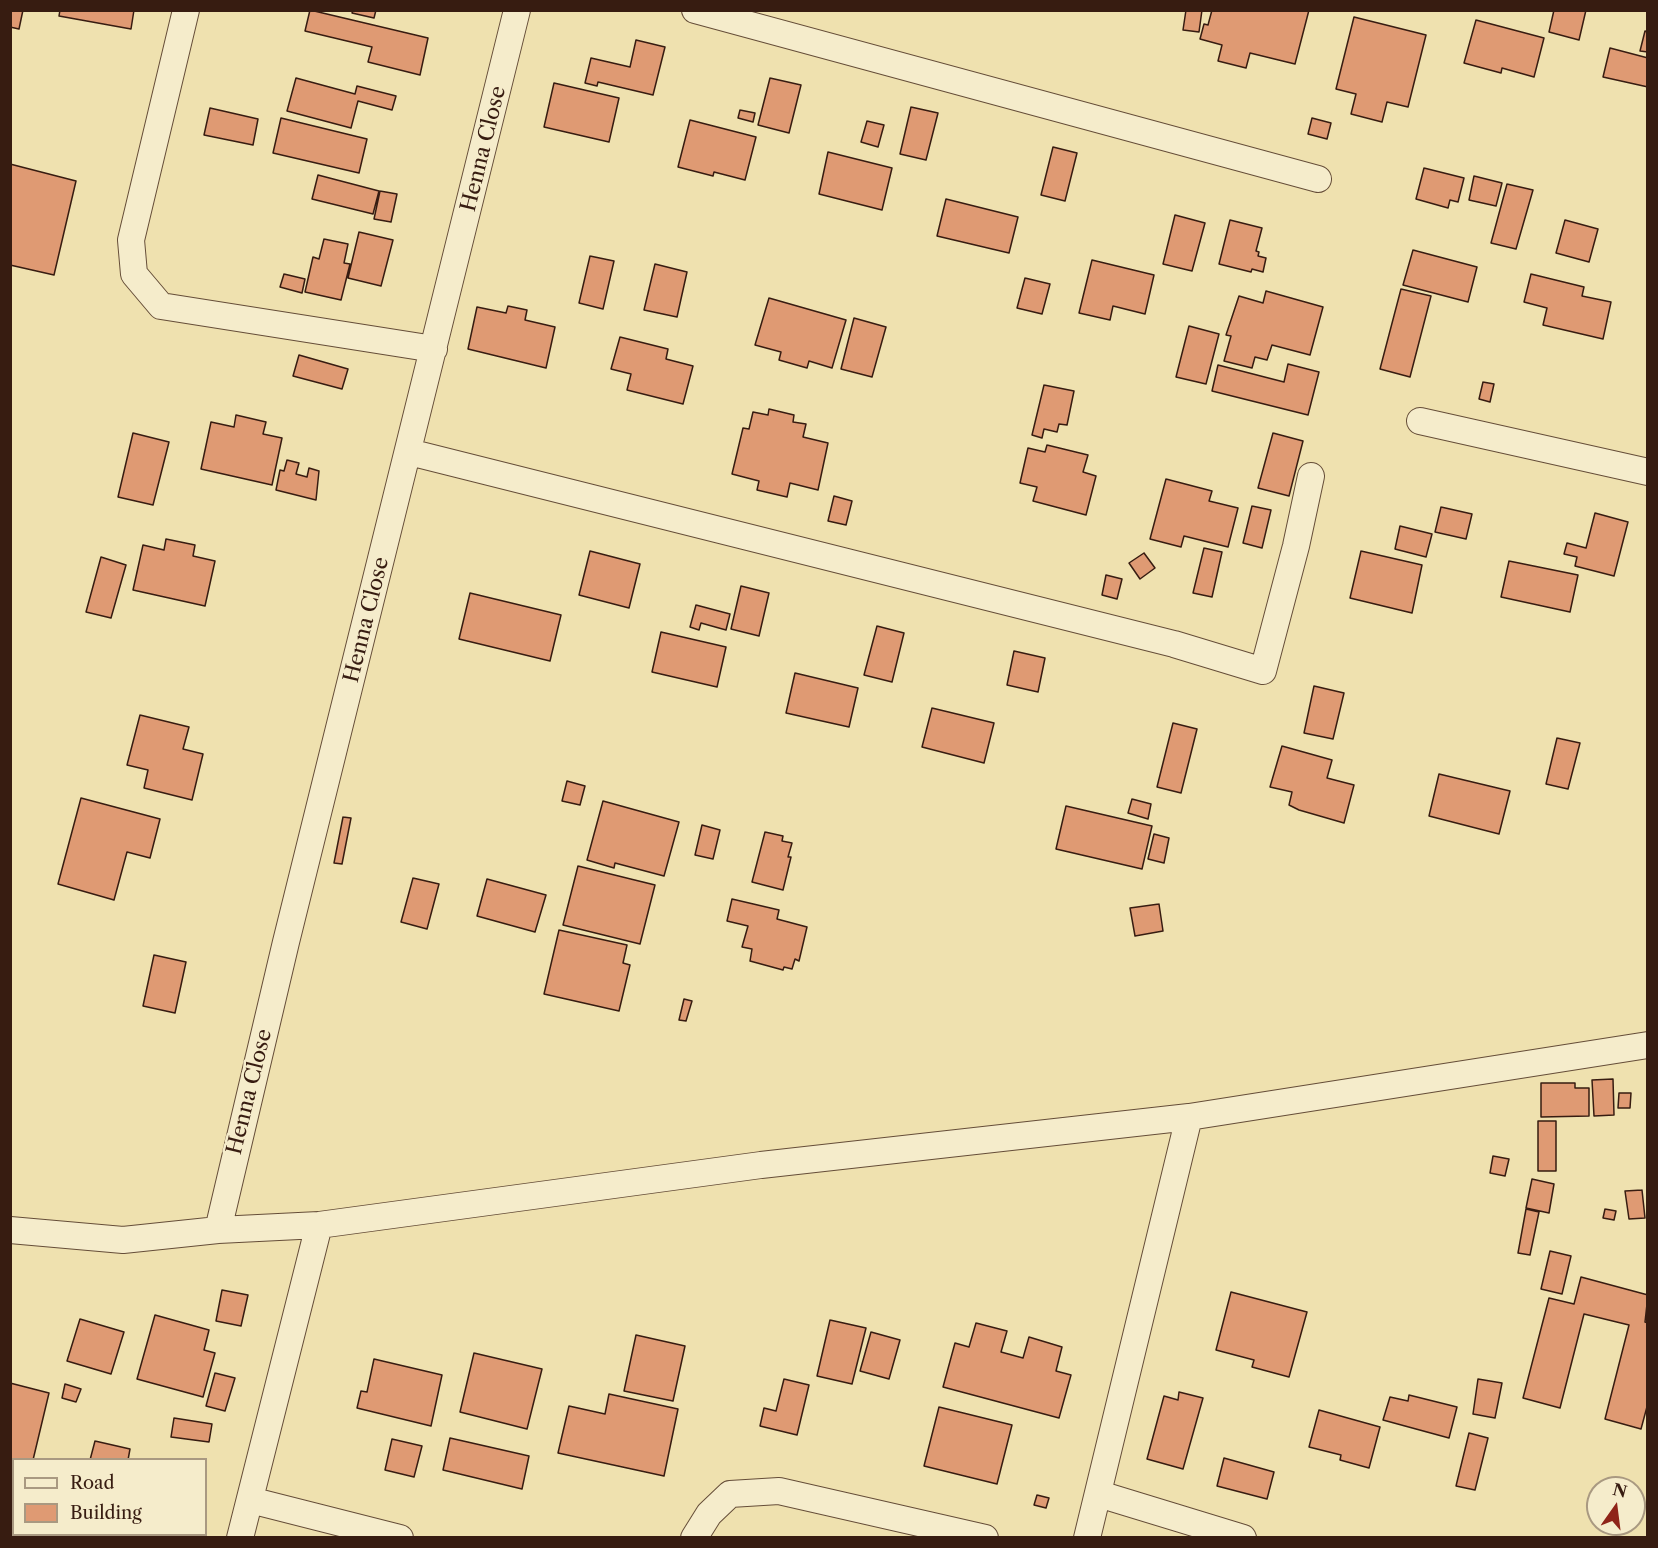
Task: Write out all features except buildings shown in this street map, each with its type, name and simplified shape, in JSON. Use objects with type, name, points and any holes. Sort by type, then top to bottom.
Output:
[{"type":"street","points":[[186,10],[132,240],[134,274],[161,306],[434,349]]},
{"type":"street","name":"Henna Close","points":[[218,1230],[286,942],[517,10]]},
{"type":"street","points":[[695,10],[1318,179]]},
{"type":"street","points":[[1420,421],[1647,472]]},
{"type":"street","points":[[409,452],[1162,641],[1263,671],[1296,546],[1311,476]]},
{"type":"street","points":[[10,1230],[123,1240],[218,1230],[319,1225],[761,1165],[1189,1117],[1647,1045]]},
{"type":"street","points":[[1087,1538],[1189,1117]]},
{"type":"street","points":[[240,1538],[319,1225]]},
{"type":"street","points":[[694,1538],[709,1514],[730,1494],[779,1491],[984,1538]]},
{"type":"street","points":[[1099,1494],[1244,1538]]},
{"type":"street","points":[[250,1500],[400,1538]]}]
